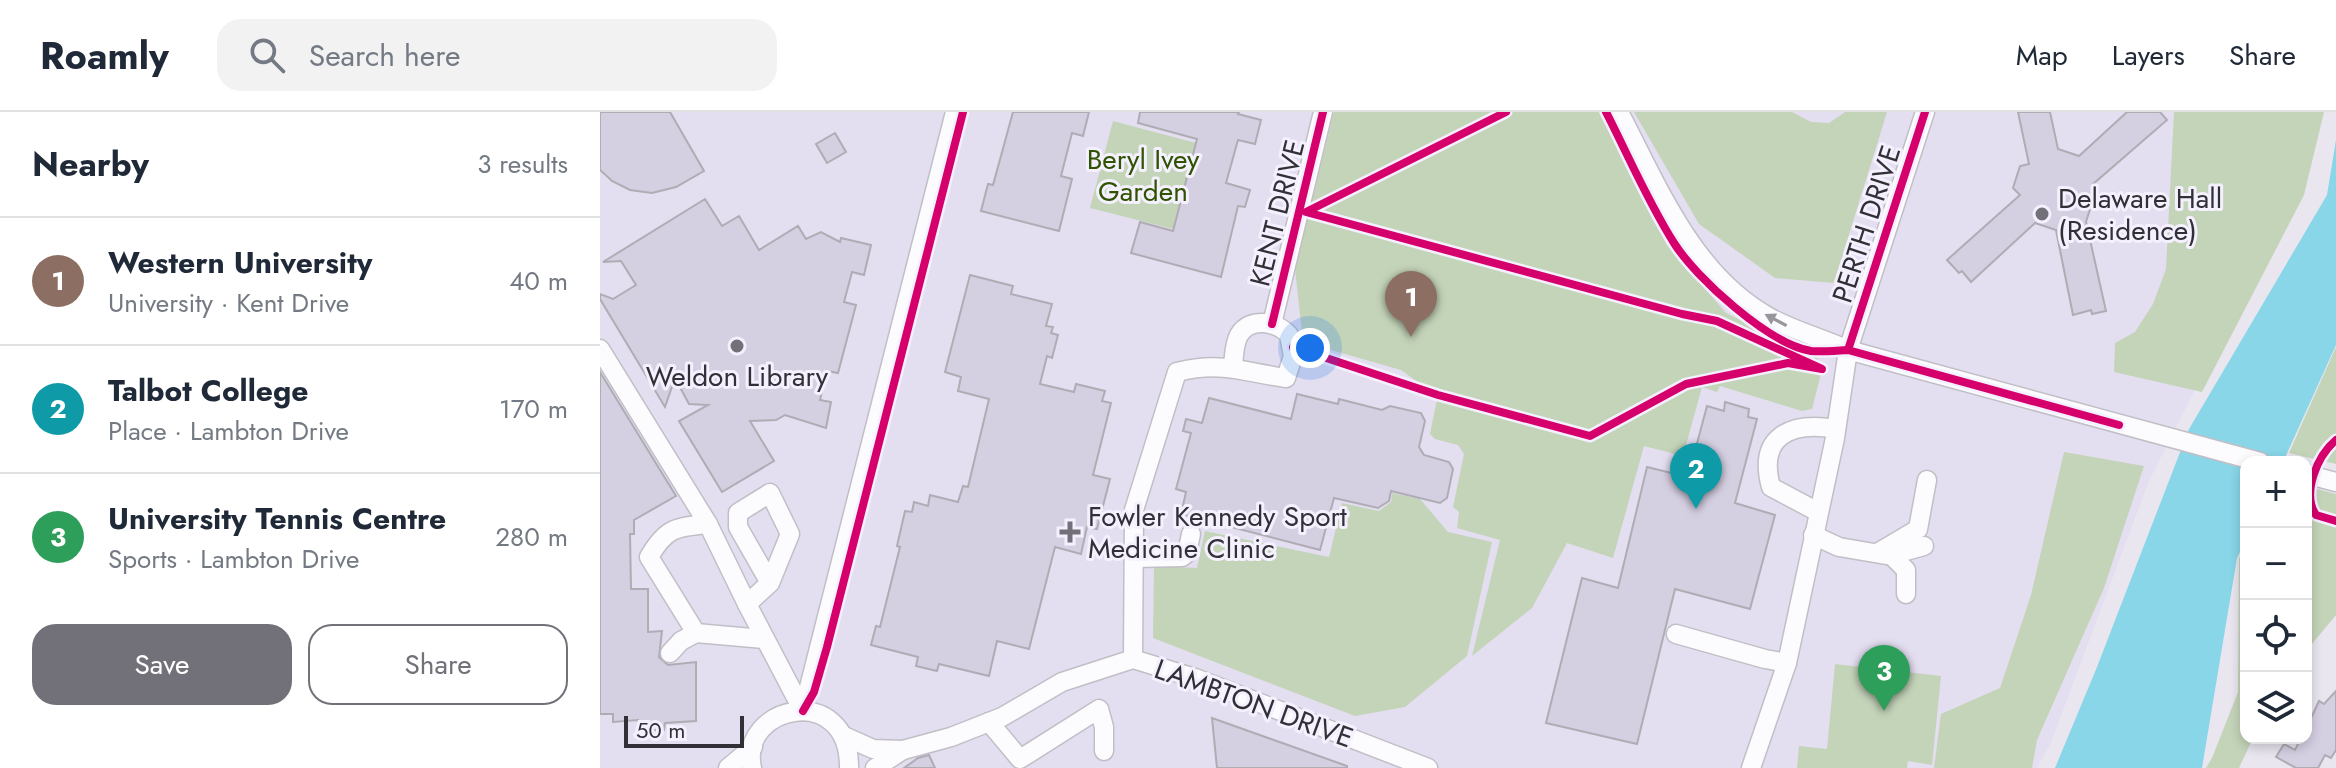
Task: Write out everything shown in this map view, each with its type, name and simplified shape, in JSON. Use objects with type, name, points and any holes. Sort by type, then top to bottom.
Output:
[{"type":"street","points":[[803,711],[955,112]]},
{"type":"street","name":"KENT DRIVE","points":[[1272,324],[1323,112]]},
{"type":"street","points":[[1619,112],[1683,234],[1718,276],[1767,316],[1848,350],[2240,457]]},
{"type":"street","name":"PERTH DRIVE","points":[[1848,350],[1925,112]]},
{"type":"street","name":"KENT DRIVE","points":[[1133,659],[1134,510],[1177,372],[1202,366],[1233,366],[1286,378],[1293,356],[1287,333],[1272,324],[1255,323],[1239,334],[1233,366]]},
{"type":"street","points":[[600,349],[708,524],[803,711]]},
{"type":"street","points":[[1751,768],[1787,663],[1836,429],[1848,350]]},
{"type":"street","points":[[1818,512],[1771,487],[1765,467],[1775,440],[1788,431],[1814,425],[1836,429]]},
{"type":"street","points":[[2312,476],[2332,481]]},
{"type":"street","points":[[1886,554],[1918,529],[1927,480]]},
{"type":"street","points":[[696,633],[649,557],[666,533],[682,526],[708,524]]},
{"type":"street","points":[[1134,558],[1182,557],[1187,553],[1191,534]]},
{"type":"street","points":[[1813,535],[1839,547],[1886,554],[1924,546]]},
{"type":"street","points":[[1886,554],[1906,570],[1906,594]]},
{"type":"street","points":[[747,604],[770,583]]},
{"type":"street","points":[[670,653],[681,641],[696,633],[764,639]]},
{"type":"street","points":[[1676,634],[1787,663]]},
{"type":"street","name":"LAMBTON DRIVE","points":[[803,711],[822,715],[841,732],[873,749],[903,750],[951,737],[1002,717],[1062,682],[1133,659],[1195,678],[1428,768]]},
{"type":"street","points":[[989,722],[995,733],[1020,759],[1099,709],[1104,727],[1104,751]]},
{"type":"street","points":[[728,768],[753,747],[768,723],[784,713],[803,711]]},
{"type":"street","points":[[841,732],[849,750],[849,768]]},
{"type":"street","points":[[752,768],[753,747]]},
{"type":"street","name":"LAMBTON DRIVE","points":[[875,768],[903,750]]},
{"type":"shaded area","points":[[600,112],[2303,112],[2294,193],[2149,481],[2050,745],[2037,768],[600,768]]},
{"type":"green space","points":[[1334,112],[1599,112],[1667,245],[1726,313],[1817,357],[1822,370],[1812,409],[1802,411],[1720,386],[1717,392],[1702,387],[1683,456],[1644,446],[1613,558],[1567,543],[1532,608],[1472,656],[1500,540],[1457,528],[1459,512],[1453,507],[1464,454],[1458,445],[1435,439],[1430,434],[1439,389],[1423,386],[1401,370],[1303,342],[1295,269]]},
{"type":"green space","points":[[1634,112],[1792,112],[1811,122],[1829,123],[1845,112],[1887,112],[1834,283],[1775,278],[1699,224]]},
{"type":"green space","points":[[2174,112],[2324,112],[2304,195],[2202,392],[2114,372],[2115,343],[2135,332],[2153,304],[2166,269]]},
{"type":"green space","name":"Beryl Ivey Garden","points":[[1113,121],[1196,143],[1173,229],[1090,208]]},
{"type":"green space","points":[[2336,347],[2336,464],[2289,453]]},
{"type":"green space","points":[[2064,452],[2144,466],[2104,588],[2037,740],[2032,768],[1934,768],[1941,714],[2000,688],[2031,595]]},
{"type":"green space","points":[[2312,488],[2336,494],[2336,615],[2312,644]]},
{"type":"green space","points":[[1392,493],[1420,499],[1448,532],[1492,542],[1467,656],[1405,707],[1355,716],[1153,638],[1154,566],[1197,568],[1205,531],[1329,557],[1342,503],[1379,511],[1391,502]]},
{"type":"green space","points":[[2239,559],[2240,744],[2250,744],[2239,768],[2206,768],[2238,692]]},
{"type":"green space","points":[[1835,664],[1941,676],[1932,765],[1908,761],[1907,768],[1797,768],[1799,746],[1827,749]]},
{"type":"water","points":[[2336,140],[2336,345],[2286,456],[2240,456],[2240,552],[2202,768],[2055,768],[2189,429],[2327,195]]},
{"type":"building","points":[[600,112],[670,112],[704,171],[676,187],[652,193],[630,190],[612,181],[600,170]]},
{"type":"building","points":[[1013,112],[1089,112],[1083,136],[1072,133],[1061,176],[1072,179],[1059,231],[981,211],[988,184],[993,185]]},
{"type":"building","points":[[1140,112],[1239,112],[1261,120],[1255,144],[1238,140],[1226,183],[1250,190],[1245,207],[1238,206],[1221,277],[1131,253],[1140,222],[1173,231],[1197,139],[1138,123]]},
{"type":"building","name":"Delaware Hall (Residence)","points":[[2018,112],[2050,112],[2058,149],[2079,156],[2127,112],[2160,112],[2167,120],[2092,185],[2096,190],[2086,222],[2106,311],[2092,314],[2091,310],[2073,315],[2056,230],[2035,223],[1971,282],[1947,260],[2020,195],[2013,188],[2020,166],[2029,164]]},
{"type":"building","points":[[835,133],[846,152],[827,163],[816,144]]},
{"type":"building","name":"Weldon Library","points":[[705,199],[722,226],[739,216],[759,250],[798,226],[806,239],[821,232],[840,242],[841,238],[871,245],[864,275],[852,272],[844,302],[856,305],[838,373],[827,371],[820,400],[831,402],[826,428],[785,415],[776,420],[750,421],[774,461],[722,492],[679,421],[708,405],[689,404],[675,378],[665,407],[600,299],[600,294],[613,299],[636,285],[621,261],[603,262]]},
{"type":"building","points":[[970,275],[1013,286],[1011,294],[1052,304],[1046,326],[1053,327],[1051,333],[1058,335],[1052,358],[1047,356],[1040,384],[1074,392],[1076,384],[1105,391],[1102,401],[1111,403],[1093,475],[1110,479],[1097,529],[1087,527],[1081,554],[1055,547],[1029,649],[997,641],[989,676],[939,664],[937,671],[916,666],[918,657],[871,645],[876,626],[880,627],[900,547],[897,546],[905,511],[912,512],[914,502],[928,506],[930,495],[958,502],[963,486],[968,487],[989,399],[958,391],[961,377],[945,372]]},
{"type":"building","points":[[600,372],[676,496],[634,520],[634,534],[630,534],[631,589],[648,589],[648,632],[662,631],[659,657],[668,665],[696,662],[696,721],[665,723],[664,730],[638,730],[638,720],[613,722],[613,714],[600,714]]},
{"type":"building","points":[[1297,394],[1338,404],[1339,399],[1382,410],[1390,406],[1421,413],[1425,421],[1419,447],[1424,455],[1449,462],[1453,469],[1447,498],[1440,503],[1391,491],[1389,501],[1378,508],[1334,498],[1320,550],[1181,514],[1186,492],[1176,489],[1191,433],[1183,431],[1186,419],[1202,423],[1209,398],[1291,419]]},
{"type":"building","points":[[1725,402],[1749,409],[1748,417],[1757,419],[1735,503],[1775,515],[1750,609],[1675,589],[1637,744],[1546,723],[1582,578],[1618,588],[1647,467],[1688,477],[1707,406],[1724,411]]},
{"type":"building","points":[[2336,691],[2336,750],[2331,758],[2325,755],[2318,768],[2296,768],[2276,757],[2284,744],[2295,750],[2298,744],[2312,744],[2312,716],[2319,701],[2324,704]]},
{"type":"building","points":[[1212,718],[1347,766],[1347,768],[1217,768]]},
{"type":"building","points":[[929,755],[935,768],[904,768],[918,758]]},
{"type":"cycle path","points":[[803,711],[814,692],[827,647],[963,112]]},
{"type":"cycle path","points":[[1272,324],[1323,112]]},
{"type":"cycle path","points":[[1293,347],[1438,395],[1590,436],[1686,384],[1788,363],[1822,369],[1717,321],[1306,212],[1506,112]]},
{"type":"cycle path","points":[[1606,112],[1656,211],[1684,257],[1735,308],[1775,336],[1811,351],[1848,350],[2119,425]]},
{"type":"cycle path","points":[[1848,350],[1925,112]]},
{"type":"cycle path","points":[[2336,440],[2318,465],[2310,496],[2316,515],[2336,521]]},
{"type":"place","name":"Delaware Hall (Residence)","points":[[2042,214]]},
{"type":"place","name":"Western University","points":[[1411,337]]},
{"type":"place","name":"Weldon Library","points":[[737,346]]},
{"type":"place","name":"Talbot College","points":[[1696,509]]},
{"type":"place","name":"Fowler Kennedy Sport Medicine Clinic","points":[[1070,532]]},
{"type":"place","name":"University Tennis Centre","points":[[1884,711]]}]
